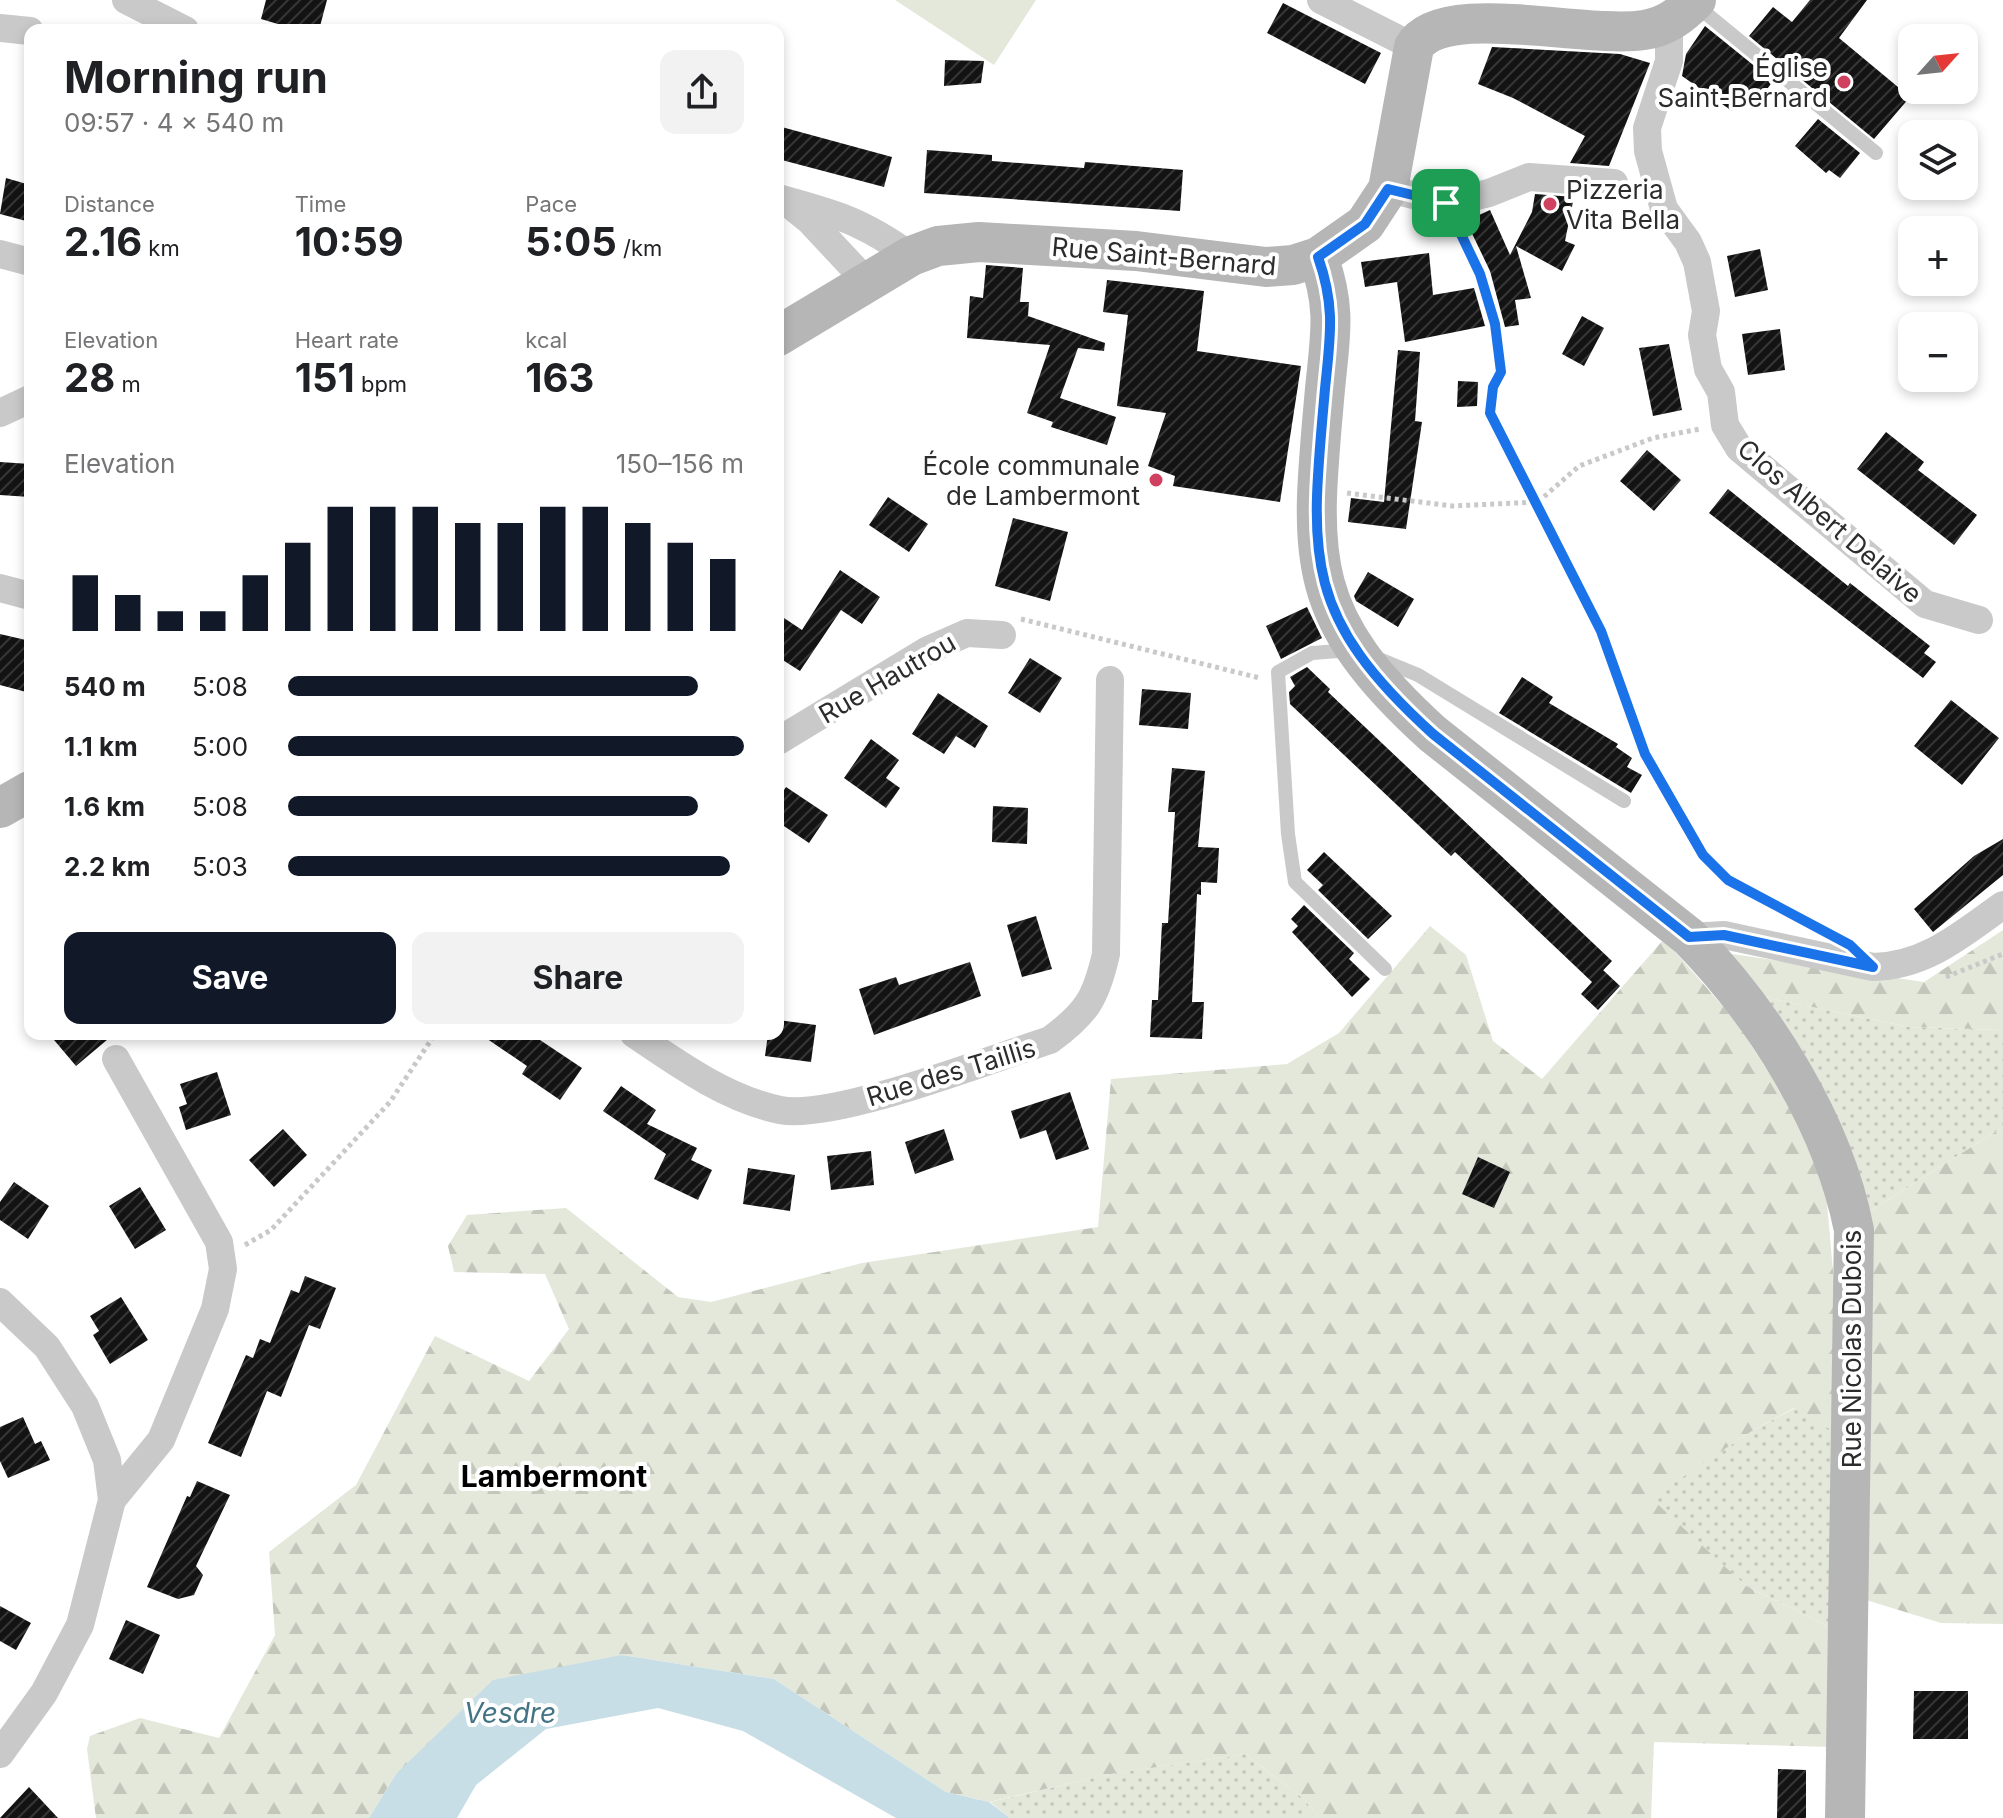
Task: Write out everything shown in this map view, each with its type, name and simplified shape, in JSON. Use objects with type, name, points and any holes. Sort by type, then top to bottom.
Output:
[{"type":"street","points":[[126,0],[171,24]]},
{"type":"street","points":[[1321,0],[1414,47]]},
{"type":"street","name":"Rue Saint-Bernard","points":[[784,332],[911,256],[938,246],[979,242],[1136,251],[1266,267],[1318,257],[1365,224],[1388,189],[1414,47],[1426,25],[1449,5],[1497,4],[1622,32],[1686,9]]},
{"type":"street","name":"Clos Albert Delaive","points":[[1686,9],[1647,128],[1648,151],[1664,209],[1688,242],[1697,262],[1706,311],[1702,335],[1708,369],[1721,392],[1725,425],[1739,448],[1925,604],[1979,620]]},
{"type":"street","points":[[1388,189],[1446,203],[1489,193],[1529,177],[1614,183]]},
{"type":"street","points":[[784,200],[826,209],[873,229],[911,256]]},
{"type":"street","points":[[784,201],[809,220],[867,282]]},
{"type":"street","points":[[0,254],[24,260]]},
{"type":"street","name":"Rue Nicolas Dubois","points":[[1318,257],[1333,309],[1316,489],[1316,546],[1322,582],[1334,617],[1396,701],[1433,734],[1689,937],[1752,1014],[1810,1104],[1845,1184],[1854,1230],[1845,1818]]},
{"type":"street","points":[[0,413],[24,402]]},
{"type":"street","points":[[0,588],[24,594]]},
{"type":"street","name":"Rue Hautrou","points":[[784,737],[928,650],[967,633],[1002,635]]},
{"type":"street","name":"Rue des Taillis","points":[[643,1040],[686,1069],[737,1095],[781,1110],[832,1109],[1050,1040],[1080,1019],[1098,989],[1106,954],[1110,680]]},
{"type":"street","points":[[0,808],[24,794]]},
{"type":"street","points":[[1689,937],[1724,935],[1873,967],[1893,967],[1926,957],[2003,905]]},
{"type":"street","points":[[112,1500],[161,1440],[215,1309],[221,1259],[219,1242],[116,1059]]},
{"type":"street","points":[[0,1302],[47,1347],[85,1406],[107,1460],[112,1500],[80,1625],[44,1693],[0,1754]]},
{"type":"lane","points":[[1686,9],[1876,153]]},
{"type":"lane","points":[[1446,203],[1480,274],[1495,324],[1501,372]]},
{"type":"lane","points":[[1385,969],[1295,882],[1288,834],[1278,672],[1312,653],[1356,650],[1418,675],[1624,801]]},
{"type":"path","points":[[1501,372],[1493,387],[1490,413],[1601,631],[1645,754],[1703,855],[1728,880],[1826,932]]},
{"type":"path","points":[[1316,489],[1452,506],[1538,502],[1579,466],[1653,438],[1725,425]]},
{"type":"path","points":[[1002,635],[1020,619],[1257,679],[1278,672]]},
{"type":"path","points":[[221,1259],[271,1230],[390,1102],[431,1040]]},
{"type":"green space","points":[[895,0],[1036,0],[994,65]]},
{"type":"green space","points":[[1430,926],[1466,955],[1493,1041],[1542,1079],[1664,939],[1734,1019],[1784,1096],[1825,1181],[1837,1316],[1835,1432],[1794,1408],[1752,1431],[1651,1498],[1746,1586],[1832,1628],[1830,1747],[1654,1742],[1651,1818],[1319,1818],[1304,1799],[1245,1754],[1111,1774],[989,1802],[946,1792],[774,1679],[622,1655],[396,1774],[369,1818],[96,1818],[87,1749],[90,1736],[140,1718],[219,1738],[275,1635],[269,1552],[356,1485],[435,1336],[529,1381],[569,1329],[545,1274],[454,1272],[448,1246],[467,1215],[566,1208],[678,1297],[711,1302],[862,1263],[1098,1227],[1111,1079],[1287,1064],[1339,1033]]},
{"type":"green space","points":[[2003,930],[2003,1030],[1909,1027],[1764,997],[1726,953],[1924,982]]},
{"type":"green space","points":[[1764,997],[1909,1027],[2003,1030],[2003,1127],[1867,1213]]},
{"type":"green space","points":[[2003,1127],[2003,1624],[1941,1623],[1866,1600],[1867,1213]]},
{"type":"green space","points":[[1795,1408],[1835,1432],[1832,1628],[1746,1586],[1650,1498],[1752,1431]]},
{"type":"green space","points":[[1245,1754],[1304,1799],[1319,1818],[1010,1818],[990,1802],[1110,1774]]},
{"type":"water","name":"Vesdre","points":[[622,1655],[774,1679],[946,1792],[989,1802],[1010,1818],[896,1818],[743,1731],[658,1708],[546,1729],[476,1785],[457,1818],[369,1818],[396,1774],[493,1680]]},
{"type":"building","points":[[266,0],[327,0],[321,24],[278,24],[261,19]]},
{"type":"building","name":"Église Saint-Bernard","points":[[1810,0],[1867,0],[1839,38],[1898,87],[1898,104],[1904,104],[1874,139],[1749,36],[1773,7],[1792,22]]},
{"type":"building","points":[[1283,3],[1381,53],[1365,84],[1267,33]]},
{"type":"building","points":[[1705,26],[1773,81],[1754,107],[1741,99],[1732,111],[1682,76],[1686,54]]},
{"type":"building","points":[[1492,47],[1620,54],[1650,63],[1609,166],[1570,163],[1585,136],[1513,98],[1478,84]]},
{"type":"building","points":[[945,60],[984,61],[981,83],[944,86]]},
{"type":"building","points":[[1818,119],[1860,153],[1840,178],[1829,170],[1826,173],[1795,146]]},
{"type":"building","points":[[784,128],[892,157],[884,187],[784,161]]},
{"type":"building","points":[[927,150],[992,155],[992,161],[1084,168],[1085,162],[1183,170],[1180,211],[924,193]]},
{"type":"building","points":[[6,178],[24,183],[24,220],[0,214]]},
{"type":"building","points":[[1535,194],[1574,197],[1565,241],[1575,245],[1562,271],[1516,246],[1531,298],[1515,300],[1519,325],[1505,327],[1490,271],[1466,221],[1490,210],[1510,255],[1532,212]]},
{"type":"building","points":[[1760,249],[1768,290],[1735,297],[1727,256]]},
{"type":"building","points":[[1429,253],[1433,295],[1474,288],[1485,326],[1405,342],[1397,282],[1365,287],[1361,262]]},
{"type":"building","points":[[986,265],[1023,268],[1020,302],[1029,302],[1028,316],[1105,343],[1104,351],[1078,348],[1060,398],[1116,417],[1107,445],[1051,427],[1053,422],[1027,413],[1050,345],[967,338],[970,296],[983,298]]},
{"type":"building","points":[[1107,280],[1204,291],[1197,351],[1301,366],[1280,502],[1173,486],[1175,476],[1148,466],[1166,413],[1117,406],[1128,315],[1103,312]]},
{"type":"building","points":[[1582,316],[1604,328],[1584,366],[1562,354]]},
{"type":"building","points":[[1780,329],[1785,370],[1748,375],[1742,334]]},
{"type":"building","points":[[1669,344],[1682,410],[1653,416],[1639,348]]},
{"type":"building","points":[[1398,350],[1420,352],[1415,421],[1422,422],[1406,529],[1348,522],[1351,498],[1384,502]]},
{"type":"building","points":[[1458,381],[1478,382],[1477,406],[1457,407]]},
{"type":"building","points":[[1886,432],[1924,462],[1918,470],[1977,515],[1954,545],[1857,469]]},
{"type":"building","points":[[1647,450],[1681,480],[1654,511],[1620,481]]},
{"type":"building","points":[[0,462],[24,464],[24,497],[0,495]]},
{"type":"building","points":[[1728,489],[1848,586],[1850,583],[1930,646],[1924,653],[1936,662],[1923,678],[1709,513]]},
{"type":"building","points":[[888,497],[928,524],[909,552],[869,525]]},
{"type":"building","points":[[1013,518],[1068,532],[1050,601],[995,586]]},
{"type":"building","points":[[840,570],[880,597],[862,624],[841,610],[800,671],[784,661],[784,618],[802,630]]},
{"type":"building","points":[[1368,572],[1414,599],[1398,627],[1356,601],[1354,596]]},
{"type":"building","points":[[1307,607],[1322,638],[1281,659],[1266,626]]},
{"type":"building","points":[[0,634],[24,640],[24,691],[0,685]]},
{"type":"building","points":[[1030,658],[1062,678],[1040,713],[1008,693]]},
{"type":"building","points":[[1307,667],[1330,689],[1328,692],[1612,961],[1592,982],[1455,852],[1451,856],[1290,704],[1289,692],[1295,686],[1290,677]]},
{"type":"building","points":[[1522,677],[1553,697],[1549,703],[1618,744],[1616,747],[1632,758],[1627,767],[1642,775],[1631,793],[1499,713]]},
{"type":"building","points":[[1142,689],[1191,693],[1188,729],[1139,725]]},
{"type":"building","points":[[938,693],[988,726],[975,748],[956,736],[944,754],[912,734]]},
{"type":"building","points":[[1951,700],[1999,738],[1962,785],[1914,746]]},
{"type":"building","points":[[871,739],[899,760],[886,778],[900,788],[886,808],[844,778]]},
{"type":"building","points":[[1172,768],[1205,771],[1198,847],[1219,848],[1217,883],[1201,882],[1201,895],[1197,894],[1192,1002],[1204,1002],[1202,1039],[1150,1037],[1152,1000],[1158,1000],[1162,923],[1168,923],[1175,812],[1168,812]]},
{"type":"building","points":[[786,787],[828,815],[809,843],[784,826]]},
{"type":"building","points":[[993,806],[1028,808],[1027,844],[992,842]]},
{"type":"building","points":[[2003,839],[2003,875],[1933,932],[1914,909],[1974,856]]},
{"type":"building","points":[[1324,852],[1392,916],[1368,939],[1318,890],[1323,885],[1307,870]]},
{"type":"building","points":[[1304,905],[1354,953],[1349,959],[1370,979],[1352,997],[1292,932],[1298,926],[1291,919]]},
{"type":"building","points":[[1036,916],[1052,969],[1022,977],[1007,925]]},
{"type":"building","points":[[970,962],[981,996],[874,1035],[859,989],[896,977],[899,985]]},
{"type":"building","points":[[1603,970],[1620,986],[1598,1010],[1581,994]]},
{"type":"building","points":[[784,1021],[816,1025],[811,1062],[765,1056],[767,1040],[784,1040]]},
{"type":"building","points":[[54,1040],[107,1040],[76,1066]]},
{"type":"building","points":[[489,1040],[540,1040],[582,1068],[560,1100],[522,1074],[527,1066]]},
{"type":"building","points":[[217,1072],[231,1115],[186,1130],[179,1107],[187,1104],[180,1084]]},
{"type":"building","points":[[621,1086],[656,1110],[647,1124],[697,1148],[691,1160],[712,1170],[698,1200],[654,1179],[666,1154],[603,1111]]},
{"type":"building","points":[[1070,1092],[1089,1149],[1056,1160],[1046,1130],[1020,1139],[1011,1111]]},
{"type":"building","points":[[283,1129],[307,1155],[274,1187],[249,1160]]},
{"type":"building","points":[[944,1129],[954,1160],[915,1174],[905,1142]]},
{"type":"building","points":[[871,1151],[874,1185],[831,1190],[827,1156]]},
{"type":"building","points":[[1478,1157],[1510,1172],[1494,1208],[1462,1194]]},
{"type":"building","points":[[748,1168],[795,1175],[790,1211],[743,1204]]},
{"type":"building","points":[[14,1182],[49,1206],[28,1239],[0,1220],[0,1202]]},
{"type":"building","points":[[140,1187],[166,1230],[135,1249],[109,1206]]},
{"type":"building","points":[[305,1276],[336,1288],[320,1329],[309,1325],[281,1397],[267,1391],[241,1457],[208,1443],[246,1355],[253,1358],[260,1339],[270,1343],[291,1290],[299,1293]]},
{"type":"building","points":[[121,1297],[148,1340],[110,1364],[93,1335],[99,1331],[90,1316]]},
{"type":"building","points":[[23,1417],[35,1444],[41,1441],[50,1460],[8,1478],[0,1461],[0,1427]]},
{"type":"building","points":[[197,1481],[230,1495],[196,1566],[203,1575],[194,1595],[178,1599],[147,1587],[187,1496],[190,1497]]},
{"type":"building","points":[[0,1606],[31,1623],[16,1650],[0,1641]]},
{"type":"building","points":[[126,1620],[160,1635],[143,1674],[109,1659]]},
{"type":"building","points":[[1914,1691],[1968,1691],[1968,1739],[1913,1739]]},
{"type":"building","points":[[1778,1769],[1806,1770],[1806,1818],[1777,1818]]},
{"type":"building","points":[[29,1787],[58,1818],[0,1818]]},
{"type":"place","name":"Église Saint-Bernard","points":[[1844,82]]},
{"type":"place","name":"Pizzeria Vita Bella","points":[[1550,204]]},
{"type":"place","name":"École communale de Lambermont","points":[[1156,480]]},
{"type":"district","name":"Lambermont","points":[[554,1476]]},
{"type":"route","points":[[1388,189],[1446,203],[1480,274],[1495,324],[1501,372],[1493,387],[1490,413],[1601,631],[1645,754],[1703,855],[1728,880],[1850,945],[1873,967],[1724,935],[1689,937],[1433,734],[1396,701],[1370,670],[1334,617],[1322,582],[1316,546],[1316,489],[1333,309],[1318,257],[1365,224],[1388,189]]}]
